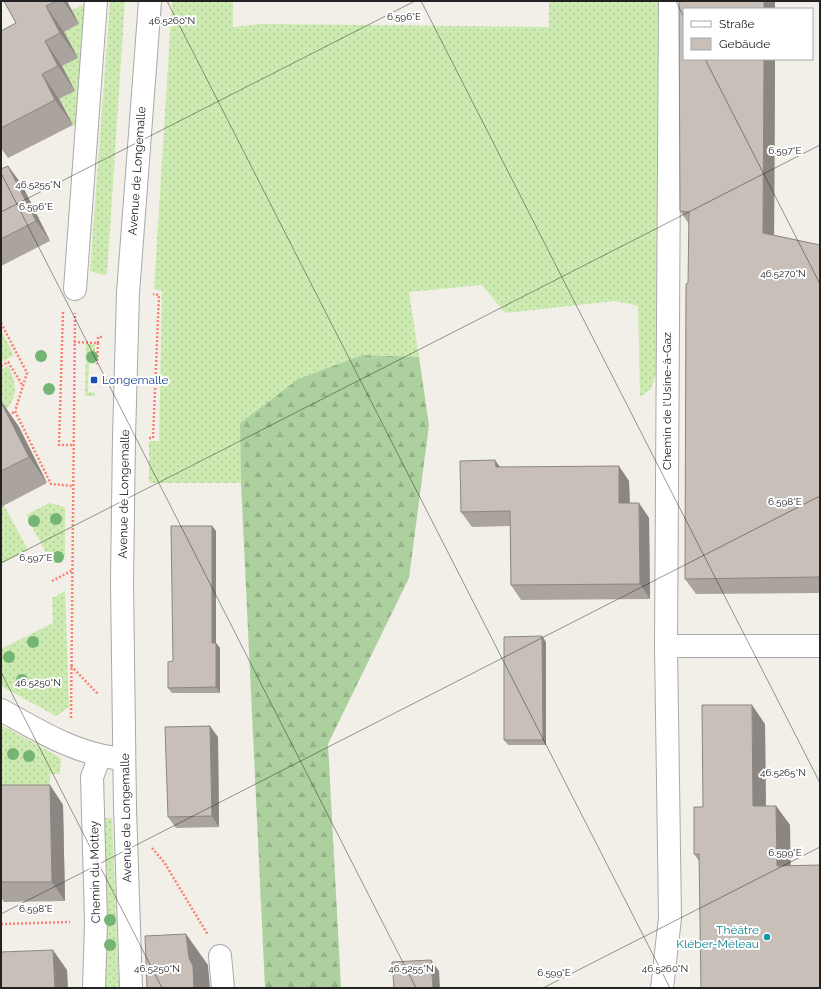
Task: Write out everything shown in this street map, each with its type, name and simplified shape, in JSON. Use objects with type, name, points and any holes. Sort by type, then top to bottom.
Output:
[{"type":"street","points":[[75,294],[96,1]]},
{"type":"street","name":"Avenue de Longemalle","points":[[131,988],[122,582],[128,293],[150,1]]},
{"type":"street","name":"Chemin de l'Usine-à-Gaz","points":[[662,988],[670,918],[666,646],[670,1]]},
{"type":"street","points":[[666,646],[820,646]]},
{"type":"street","points":[[1,710],[69,747],[100,756],[125,760]]},
{"type":"street","name":"Chemin du Mottey","points":[[94,988],[96,921],[92,777],[100,756]]},
{"type":"street","points":[[220,956],[223,988]]},
{"type":"path","points":[[71,721],[75,294],[64,300],[59,445],[73,445]]},
{"type":"path","points":[[149,294],[159,295],[153,438]]},
{"type":"path","points":[[1,322],[27,373],[15,411],[6,419]]},
{"type":"path","points":[[74,342],[98,343],[97,364]]},
{"type":"path","points":[[1,366],[8,362],[23,386]]},
{"type":"path","points":[[15,411],[51,484],[73,486]]},
{"type":"path","points":[[52,581],[73,569]]},
{"type":"path","points":[[149,844],[164,862],[220,956]]},
{"type":"path","points":[[1,924],[96,921]]},
{"type":"green space","points":[[110,1],[125,1],[107,273],[103,275],[90,271]]},
{"type":"green space","points":[[172,1],[233,1],[233,27],[262,24],[549,27],[549,1],[658,1],[656,374],[651,389],[640,397],[638,306],[615,301],[505,313],[482,285],[409,292],[419,357],[362,355],[298,379],[240,423],[241,483],[149,483],[149,441],[159,441],[162,291],[154,289]]},
{"type":"green space","points":[[86,3],[78,126],[73,125],[59,99],[75,91],[62,66],[77,58],[64,32],[79,24],[72,10]]},
{"type":"green space","points":[[1,330],[14,355],[1,362]]},
{"type":"green space","points":[[86,344],[95,344],[95,364],[89,364],[88,392],[95,393],[95,396],[85,396]]},
{"type":"green space","points":[[362,355],[419,357],[429,425],[409,578],[328,744],[341,988],[265,988],[241,483],[240,423],[298,379]]},
{"type":"green space","points":[[8,366],[14,380],[15,392],[10,404],[1,416],[1,369]]},
{"type":"green space","points":[[49,503],[65,507],[65,557],[52,564],[26,515]]},
{"type":"green space","points":[[4,505],[28,550],[1,564],[1,507]]},
{"type":"green space","points":[[65,591],[69,707],[56,716],[1,686],[1,649],[53,623],[52,598]]},
{"type":"green space","points":[[1,725],[61,759],[60,774],[50,774],[50,787],[1,787]]},
{"type":"green space","points":[[104,818],[112,818],[119,988],[105,988]]},
{"type":"building","points":[[4,1],[57,1],[46,6],[60,33],[45,41],[58,66],[42,74],[55,100],[1,128],[1,31],[16,23]]},
{"type":"building","points":[[679,1],[764,1],[764,8],[683,8],[683,60],[764,60],[763,233],[820,245],[820,577],[685,579],[686,284],[688,283],[689,212],[680,211]]},
{"type":"building","points":[[8,166],[36,221],[1,239],[1,169]]},
{"type":"building","points":[[1,402],[29,457],[1,471]]},
{"type":"building","points":[[495,460],[496,467],[619,466],[619,503],[639,503],[640,584],[511,585],[510,511],[461,512],[460,461]]},
{"type":"building","points":[[171,526],[212,526],[212,643],[216,643],[216,687],[168,688],[168,662],[173,661]]},
{"type":"building","points":[[542,636],[543,740],[504,740],[504,637]]},
{"type":"building","points":[[702,705],[752,705],[753,806],[776,806],[777,866],[820,865],[820,988],[701,988],[699,854],[694,854],[694,807],[703,807]]},
{"type":"building","points":[[210,726],[212,816],[168,817],[165,727]]},
{"type":"building","points":[[1,785],[50,785],[52,882],[1,882]]},
{"type":"building","points":[[186,934],[189,958],[193,966],[194,988],[147,988],[145,936]]},
{"type":"building","points":[[53,950],[55,988],[1,988],[1,952]]},
{"type":"building","points":[[431,960],[433,988],[394,988],[392,962]]},
{"type":"place","name":"Longemalle","points":[[94,380]]},
{"type":"place","name":"Théâtre Kléber-Méleau","points":[[767,937]]}]
